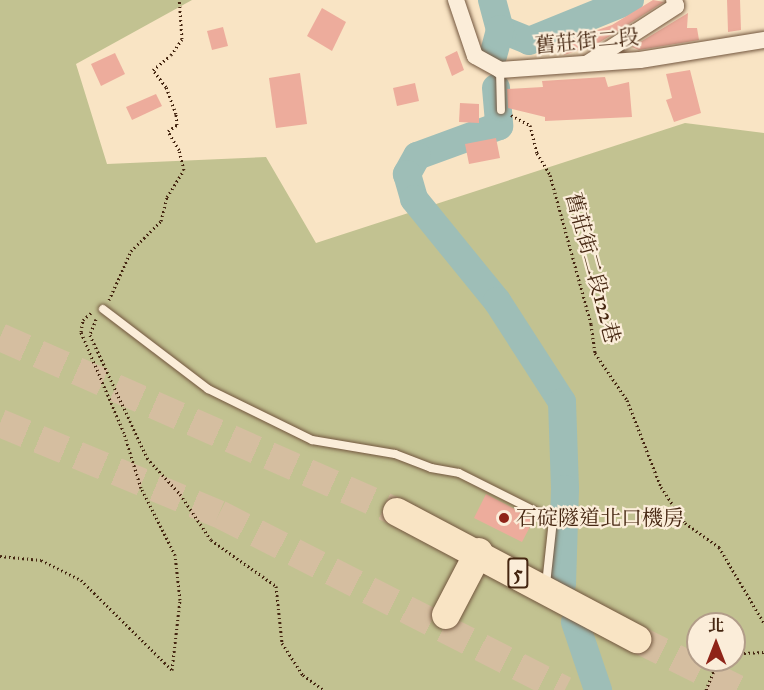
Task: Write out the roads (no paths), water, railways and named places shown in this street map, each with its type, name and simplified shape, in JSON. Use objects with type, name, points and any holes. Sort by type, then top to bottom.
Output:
[{"type":"highway","name":"5","points":[[397,512],[479,552],[638,639]]},
{"type":"highway","points":[[446,615],[479,552]]},
{"type":"street","points":[[587,64],[676,6],[674,0]]},
{"type":"street","points":[[454,2],[474,56],[500,70]]},
{"type":"street","name":"舊莊街二段","points":[[500,70],[640,60],[764,40]]},
{"type":"lane","points":[[500,70],[501,110]]},
{"type":"lane","points":[[104,309],[208,389],[312,440],[395,454],[459,473],[553,520],[546,588]]},
{"type":"waterway","points":[[492,0],[500,29],[529,41],[630,0]]},
{"type":"waterway","points":[[493,56],[500,29]]},
{"type":"waterway","points":[[496,88],[499,126],[417,156],[407,174],[414,199],[497,301],[562,402],[565,489],[562,584]]},
{"type":"waterway","points":[[575,622],[598,690]]},
{"type":"tunnel","points":[[0,337],[397,512]]},
{"type":"tunnel","points":[[0,423],[219,514],[565,690]]},
{"type":"tunnel","points":[[637,639],[740,690]]},
{"type":"place","name":"石碇隧道北口機房","points":[[504,518]]}]
